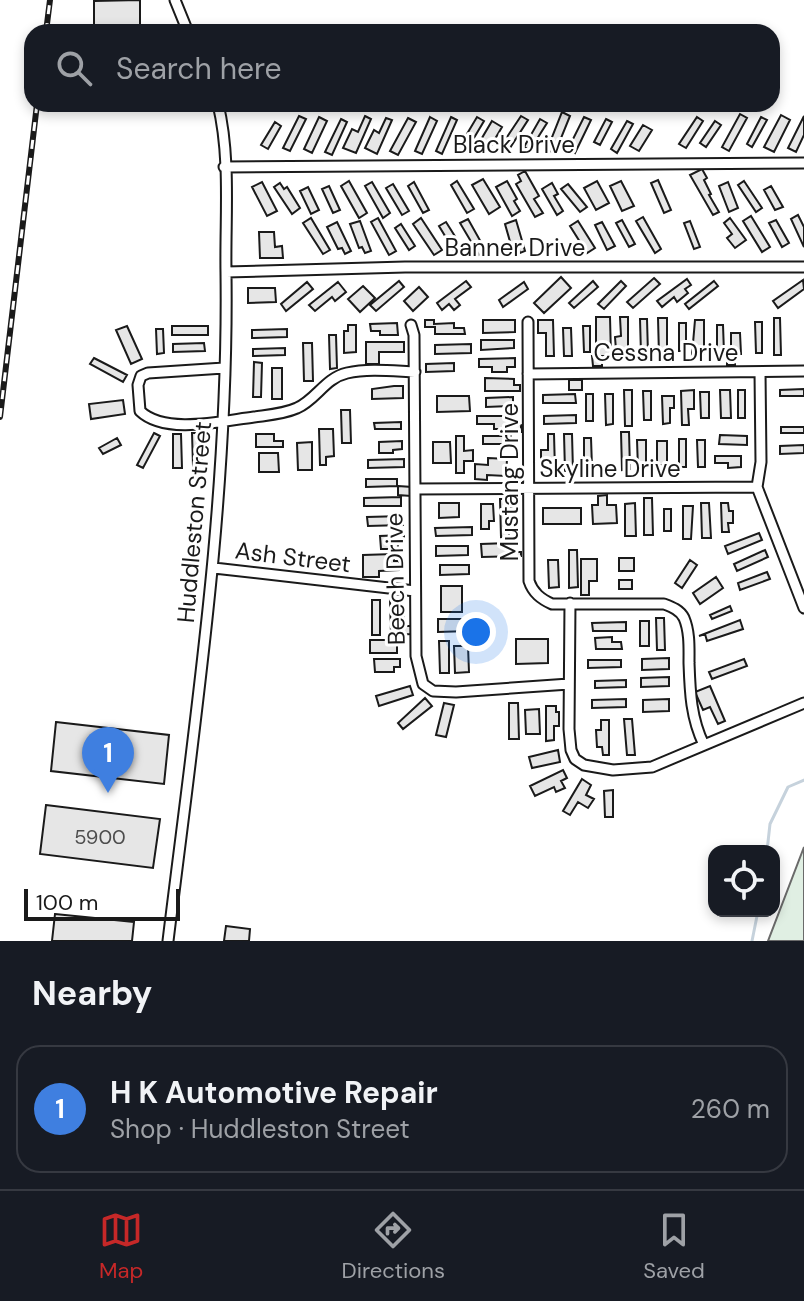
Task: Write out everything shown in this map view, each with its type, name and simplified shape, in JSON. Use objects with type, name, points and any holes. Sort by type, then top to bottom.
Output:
[{"type":"street","points":[[175,0],[185,24]]},
{"type":"street","name":"Huddleston Street","points":[[168,941],[214,568],[223,421],[226,272],[224,143],[219,112]]},
{"type":"street","name":"Black Drive","points":[[224,167],[804,163]]},
{"type":"street","name":"Banner Drive","points":[[226,272],[405,267],[804,267]]},
{"type":"street","name":"Mustang Drive","points":[[528,322],[531,588],[552,604],[664,604],[679,610],[685,619],[688,639],[690,701],[695,726],[704,745]]},
{"type":"street","name":"Beech Drive","points":[[411,325],[415,372],[418,672],[427,689],[456,692],[569,684]]},
{"type":"street","points":[[224,368],[141,376],[138,385],[140,411],[147,417],[186,424],[223,421],[296,408],[336,376],[346,373],[415,372]]},
{"type":"street","name":"Cessna Drive","points":[[528,374],[804,371]]},
{"type":"street","points":[[760,372],[761,462],[757,487],[804,608]]},
{"type":"street","name":"Skyline Drive","points":[[415,489],[757,487]]},
{"type":"street","name":"Ash Street","points":[[214,568],[415,591]]},
{"type":"street","points":[[794,582],[804,578]]},
{"type":"street","points":[[570,603],[571,750],[575,759],[584,765],[613,770],[652,767],[804,703]]},
{"type":"green space","points":[[804,847],[804,941],[768,941],[777,917],[780,917]]},
{"type":"building","points":[[140,0],[140,24],[94,24],[94,1]]},
{"type":"building","points":[[562,112],[570,116],[555,153],[547,150]]},
{"type":"building","points":[[740,114],[747,118],[729,151],[722,147]]},
{"type":"building","points":[[781,115],[790,120],[774,152],[764,147]]},
{"type":"building","points":[[299,116],[306,119],[290,151],[283,148]]},
{"type":"building","points":[[365,116],[371,119],[356,153],[343,148],[352,129],[358,132]]},
{"type":"building","points":[[521,116],[528,120],[508,151],[501,146]]},
{"type":"building","points":[[804,116],[804,135],[796,152],[788,148]]},
{"type":"building","points":[[319,117],[327,121],[312,153],[304,149]]},
{"type":"building","points":[[430,117],[437,121],[422,154],[415,151]]},
{"type":"building","points":[[451,117],[457,120],[442,154],[436,151]]},
{"type":"building","points":[[477,117],[484,121],[465,153],[458,149]]},
{"type":"building","points":[[584,117],[591,120],[575,153],[568,149]]},
{"type":"building","points":[[697,117],[703,121],[686,148],[679,144]]},
{"type":"building","points":[[761,117],[767,120],[752,147],[747,144]]},
{"type":"building","points":[[386,118],[392,120],[377,154],[365,148],[374,130],[379,133]]},
{"type":"building","points":[[408,118],[416,122],[398,155],[390,151]]},
{"type":"building","points":[[341,119],[347,122],[332,155],[325,152]]},
{"type":"building","points":[[540,119],[547,123],[530,150],[524,147]]},
{"type":"building","points":[[606,119],[612,122],[600,145],[594,142]]},
{"type":"building","points":[[492,121],[502,127],[489,149],[479,143]]},
{"type":"building","points":[[627,121],[633,124],[617,153],[611,149]]},
{"type":"building","points":[[715,121],[721,125],[706,147],[700,143]]},
{"type":"building","points":[[275,122],[281,126],[268,149],[261,145]]},
{"type":"building","points":[[643,125],[652,130],[639,151],[630,146]]},
{"type":"building","points":[[702,169],[707,178],[704,180],[709,195],[719,212],[713,215],[690,175]]},
{"type":"building","points":[[525,171],[539,196],[534,199],[543,213],[535,217],[516,184],[521,181],[518,175]]},
{"type":"building","points":[[483,179],[500,207],[489,214],[472,185]]},
{"type":"building","points":[[658,180],[671,210],[664,213],[651,183]]},
{"type":"building","points":[[349,181],[367,213],[359,218],[341,186]]},
{"type":"building","points":[[457,181],[474,209],[467,213],[451,185]]},
{"type":"building","points":[[507,181],[520,211],[512,216],[496,187]]},
{"type":"building","points":[[597,181],[609,203],[596,210],[584,188]]},
{"type":"building","points":[[621,181],[634,206],[622,211],[610,186]]},
{"type":"building","points":[[744,181],[762,208],[756,212],[738,185]]},
{"type":"building","points":[[262,182],[277,211],[267,216],[252,187]]},
{"type":"building","points":[[372,182],[390,213],[383,218],[365,186]]},
{"type":"building","points":[[414,182],[429,210],[423,213],[408,186]]},
{"type":"building","points":[[728,182],[738,208],[729,212],[719,186]]},
{"type":"building","points":[[280,183],[284,189],[287,187],[300,208],[292,214],[274,187]]},
{"type":"building","points":[[552,183],[558,194],[554,196],[563,211],[557,215],[542,189]]},
{"type":"building","points":[[393,184],[409,211],[402,215],[386,188]]},
{"type":"building","points":[[568,184],[587,207],[580,212],[561,189]]},
{"type":"building","points":[[329,186],[340,210],[333,213],[322,189]]},
{"type":"building","points":[[771,186],[783,207],[775,210],[764,190]]},
{"type":"building","points":[[308,187],[319,210],[311,214],[300,191]]},
{"type":"building","points":[[798,215],[804,227],[804,247],[791,219]]},
{"type":"building","points":[[751,216],[770,247],[762,252],[743,221]]},
{"type":"building","points":[[643,217],[661,249],[655,253],[636,221]]},
{"type":"building","points":[[311,218],[330,250],[323,254],[303,223]]},
{"type":"building","points":[[378,218],[396,251],[389,255],[371,222]]},
{"type":"building","points":[[421,218],[442,250],[434,255],[413,224]]},
{"type":"building","points":[[730,218],[746,240],[735,248],[727,238],[732,234],[724,223]]},
{"type":"building","points":[[468,219],[486,251],[479,255],[460,223]]},
{"type":"building","points":[[516,220],[525,251],[520,253],[519,250],[513,252],[505,224]]},
{"type":"building","points":[[622,220],[635,244],[629,247],[616,223]]},
{"type":"building","points":[[776,220],[789,243],[782,247],[769,223]]},
{"type":"building","points":[[360,221],[371,251],[365,253],[362,247],[359,248],[350,224]]},
{"type":"building","points":[[578,221],[595,248],[587,253],[570,226]]},
{"type":"building","points":[[690,221],[700,247],[694,249],[684,223]]},
{"type":"building","points":[[337,222],[351,251],[345,254],[342,248],[338,249],[327,227]]},
{"type":"building","points":[[446,222],[463,249],[456,254],[439,226]]},
{"type":"building","points":[[602,222],[615,246],[607,250],[595,225]]},
{"type":"building","points":[[401,224],[415,246],[409,250],[395,228]]},
{"type":"building","points":[[259,232],[274,232],[275,247],[282,246],[283,258],[260,258]]},
{"type":"building","points":[[561,277],[571,288],[544,313],[534,303]]},
{"type":"building","points":[[654,278],[660,284],[633,308],[627,302]]},
{"type":"building","points":[[687,279],[691,285],[685,289],[688,293],[677,302],[674,297],[662,307],[657,301]]},
{"type":"building","points":[[803,280],[804,289],[778,308],[773,301]]},
{"type":"building","points":[[399,281],[404,287],[376,311],[370,305]]},
{"type":"building","points":[[466,281],[471,287],[455,299],[460,305],[454,310],[449,304],[442,310],[437,303]]},
{"type":"building","points":[[593,281],[598,287],[574,308],[569,303]]},
{"type":"building","points":[[621,281],[626,286],[604,309],[598,304]]},
{"type":"building","points":[[714,281],[718,286],[689,309],[685,304]]},
{"type":"building","points":[[307,282],[313,289],[286,311],[281,304]]},
{"type":"building","points":[[338,282],[346,292],[335,301],[332,297],[315,311],[309,305]]},
{"type":"building","points":[[524,282],[528,289],[503,307],[499,300]]},
{"type":"building","points":[[363,286],[375,298],[360,312],[348,299]]},
{"type":"building","points":[[419,287],[428,297],[413,311],[404,301]]},
{"type":"building","points":[[248,288],[275,288],[276,302],[248,303]]},
{"type":"building","points":[[596,317],[610,317],[611,356],[602,356],[602,366],[593,366]]},
{"type":"building","points":[[620,317],[628,317],[628,350],[616,350],[615,337],[621,336]]},
{"type":"building","points":[[658,318],[667,318],[667,355],[659,355]]},
{"type":"building","points":[[774,318],[780,318],[781,355],[774,355]]},
{"type":"building","points":[[640,319],[647,319],[648,354],[641,354]]},
{"type":"building","points":[[425,320],[434,320],[434,324],[454,323],[454,328],[464,328],[465,334],[435,334],[435,327],[425,327]]},
{"type":"building","points":[[483,320],[515,320],[515,332],[483,333]]},
{"type":"building","points":[[538,320],[553,320],[554,356],[546,356],[546,333],[538,333]]},
{"type":"building","points":[[695,320],[704,320],[704,354],[692,355]]},
{"type":"building","points":[[755,322],[762,322],[762,353],[756,353]]},
{"type":"building","points":[[397,323],[398,335],[380,335],[380,331],[371,331],[370,324]]},
{"type":"building","points":[[679,323],[686,323],[686,351],[679,351]]},
{"type":"building","points":[[348,325],[356,325],[356,352],[344,353],[344,331],[348,331]]},
{"type":"building","points":[[717,325],[723,325],[724,353],[717,353]]},
{"type":"building","points":[[127,326],[142,359],[131,364],[116,330]]},
{"type":"building","points":[[172,326],[208,326],[208,335],[172,335]]},
{"type":"building","points":[[583,326],[590,326],[590,352],[584,352]]},
{"type":"building","points":[[563,328],[571,328],[572,356],[564,356]]},
{"type":"building","points":[[156,329],[163,329],[164,353],[157,354]]},
{"type":"building","points":[[287,329],[287,337],[252,338],[252,330]]},
{"type":"building","points":[[731,333],[740,333],[741,354],[735,354],[735,365],[727,365],[727,353],[731,353]]},
{"type":"building","points":[[329,335],[336,335],[337,368],[330,369]]},
{"type":"building","points":[[481,340],[514,340],[514,348],[481,350]]},
{"type":"building","points":[[366,342],[404,342],[404,352],[379,352],[379,364],[366,364]]},
{"type":"building","points":[[204,343],[205,351],[173,352],[173,344]]},
{"type":"building","points":[[303,343],[312,343],[313,381],[304,381]]},
{"type":"building","points":[[471,344],[471,353],[435,354],[435,345]]},
{"type":"building","points":[[285,348],[285,355],[253,356],[253,349]]},
{"type":"building","points":[[94,358],[127,375],[123,382],[90,364]]},
{"type":"building","points":[[515,358],[515,367],[507,367],[507,372],[492,372],[492,367],[479,367],[479,359]]},
{"type":"building","points":[[254,362],[262,363],[261,397],[253,397]]},
{"type":"building","points":[[454,363],[454,371],[426,372],[426,364]]},
{"type":"building","points":[[272,368],[282,368],[282,399],[272,399]]},
{"type":"building","points":[[485,378],[514,379],[514,385],[520,385],[520,391],[485,391]]},
{"type":"building","points":[[569,380],[582,380],[582,390],[569,390]]},
{"type":"building","points":[[403,386],[403,398],[372,399],[372,389]]},
{"type":"building","points":[[804,389],[804,396],[780,396],[780,390]]},
{"type":"building","points":[[624,390],[632,390],[632,426],[625,426]]},
{"type":"building","points":[[694,390],[694,409],[688,409],[689,425],[682,425],[681,391]]},
{"type":"building","points":[[720,390],[730,390],[731,418],[721,418]]},
{"type":"building","points":[[738,390],[745,390],[745,418],[738,418]]},
{"type":"building","points":[[643,391],[651,391],[651,420],[644,420]]},
{"type":"building","points":[[700,392],[709,392],[709,418],[701,418]]},
{"type":"building","points":[[575,394],[576,403],[543,403],[543,395]]},
{"type":"building","points":[[586,394],[593,394],[593,421],[586,421]]},
{"type":"building","points":[[605,394],[613,394],[613,424],[606,425]]},
{"type":"building","points":[[437,396],[469,396],[470,411],[437,412]]},
{"type":"building","points":[[662,396],[674,396],[670,423],[663,424]]},
{"type":"building","points":[[513,397],[513,406],[486,407],[486,398]]},
{"type":"building","points":[[123,400],[125,414],[91,419],[89,404]]},
{"type":"building","points":[[341,410],[350,410],[351,443],[342,443]]},
{"type":"building","points":[[576,415],[576,423],[544,424],[544,416]]},
{"type":"building","points":[[477,416],[515,416],[515,424],[521,425],[521,432],[494,429],[494,424],[477,424]]},
{"type":"building","points":[[401,422],[401,429],[375,429],[374,423]]},
{"type":"building","points":[[781,427],[804,427],[804,433],[781,433]]},
{"type":"building","points":[[319,429],[333,429],[334,456],[326,457],[326,465],[320,465]]},
{"type":"building","points":[[621,432],[629,432],[630,469],[622,470]]},
{"type":"building","points":[[154,433],[160,436],[143,468],[137,465]]},
{"type":"building","points":[[192,433],[202,433],[202,465],[193,466]]},
{"type":"building","points":[[173,434],[181,434],[182,468],[173,468]]},
{"type":"building","points":[[256,434],[274,434],[274,441],[283,441],[283,447],[256,447]]},
{"type":"building","points":[[548,434],[554,434],[555,471],[541,471],[541,450],[548,450]]},
{"type":"building","points":[[564,434],[572,434],[573,471],[565,471]]},
{"type":"building","points":[[720,435],[747,436],[747,445],[719,444]]},
{"type":"building","points":[[456,436],[464,436],[464,451],[473,450],[473,461],[464,461],[464,473],[456,473]]},
{"type":"building","points":[[483,436],[511,436],[511,444],[483,444]]},
{"type":"building","points":[[117,438],[121,445],[103,454],[99,448]]},
{"type":"building","points":[[584,438],[591,438],[592,467],[584,467]]},
{"type":"building","points":[[679,439],[686,439],[686,467],[679,467]]},
{"type":"building","points":[[637,440],[646,440],[646,469],[638,469]]},
{"type":"building","points":[[697,440],[705,440],[705,467],[698,467]]},
{"type":"building","points":[[402,441],[402,449],[379,453],[379,442]]},
{"type":"building","points":[[657,441],[667,441],[667,465],[657,465]]},
{"type":"building","points":[[312,442],[312,470],[298,470],[297,443]]},
{"type":"building","points":[[433,442],[450,442],[451,463],[433,463]]},
{"type":"building","points":[[804,445],[804,453],[780,454],[780,446]]},
{"type":"building","points":[[259,453],[278,453],[279,472],[259,472]]},
{"type":"building","points":[[715,456],[741,456],[741,467],[728,468],[728,463],[715,463]]},
{"type":"building","points":[[488,458],[507,459],[506,476],[487,475],[487,480],[475,479],[475,464],[488,465]]},
{"type":"building","points":[[404,459],[404,467],[368,468],[368,460]]},
{"type":"building","points":[[366,479],[397,479],[397,486],[366,487]]},
{"type":"building","points":[[398,486],[412,487],[411,496],[398,495]]},
{"type":"building","points":[[607,495],[607,505],[616,505],[617,523],[593,524],[592,505],[598,505],[598,496]]},
{"type":"building","points":[[401,497],[401,506],[364,506],[364,498]]},
{"type":"building","points":[[644,498],[652,498],[653,535],[644,535]]},
{"type":"building","points":[[500,499],[507,499],[507,508],[513,508],[514,525],[509,525],[509,536],[501,537]]},
{"type":"building","points":[[439,503],[459,503],[459,517],[439,518]]},
{"type":"building","points":[[635,503],[636,536],[625,536],[625,504]]},
{"type":"building","points":[[701,503],[709,503],[711,538],[702,538]]},
{"type":"building","points":[[721,503],[728,503],[729,511],[733,511],[733,523],[728,523],[729,532],[722,532]]},
{"type":"building","points":[[481,504],[493,504],[494,521],[489,521],[489,529],[481,529]]},
{"type":"building","points":[[683,506],[693,506],[691,539],[683,539]]},
{"type":"building","points":[[543,508],[581,508],[581,524],[543,524]]},
{"type":"building","points":[[664,509],[671,509],[671,531],[664,531]]},
{"type":"building","points":[[403,516],[403,525],[368,526],[367,517]]},
{"type":"building","points":[[472,527],[472,535],[436,536],[435,528]]},
{"type":"building","points":[[759,533],[762,540],[728,554],[725,546]]},
{"type":"building","points":[[404,535],[404,543],[398,543],[398,549],[381,549],[380,536]]},
{"type":"building","points":[[514,543],[514,552],[521,552],[521,556],[482,557],[481,544]]},
{"type":"building","points":[[436,546],[468,546],[468,555],[436,556]]},
{"type":"building","points":[[569,550],[577,550],[578,587],[569,588]]},
{"type":"building","points":[[765,550],[768,557],[737,571],[734,564]]},
{"type":"building","points":[[394,554],[394,561],[399,561],[399,570],[379,571],[379,577],[363,577],[363,555]]},
{"type":"building","points":[[619,558],[634,558],[634,571],[619,571]]},
{"type":"building","points":[[581,559],[597,559],[597,581],[589,581],[589,595],[581,595]]},
{"type":"building","points":[[548,560],[558,560],[559,587],[549,588]]},
{"type":"building","points":[[690,560],[697,565],[682,588],[675,583]]},
{"type":"building","points":[[440,565],[469,565],[469,574],[440,575]]},
{"type":"building","points":[[767,572],[770,579],[740,590],[738,583]]},
{"type":"building","points":[[716,577],[723,588],[700,604],[693,593]]},
{"type":"building","points":[[619,580],[632,580],[632,589],[619,589]]},
{"type":"building","points":[[441,586],[462,586],[462,612],[441,612]]},
{"type":"building","points":[[372,600],[380,600],[380,635],[372,635]]},
{"type":"building","points":[[390,600],[398,600],[398,606],[403,606],[404,626],[412,626],[412,634],[391,635]]},
{"type":"building","points":[[730,606],[732,611],[712,619],[710,615]]},
{"type":"building","points":[[656,618],[664,618],[665,650],[657,650]]},
{"type":"building","points":[[438,619],[468,619],[469,631],[438,632]]},
{"type":"building","points":[[740,620],[743,629],[707,641],[705,634],[699,636]]},
{"type":"building","points":[[640,621],[649,621],[649,646],[640,646]]},
{"type":"building","points":[[626,622],[626,631],[593,631],[592,623]]},
{"type":"building","points":[[612,637],[612,642],[621,642],[622,649],[596,649],[595,638]]},
{"type":"building","points":[[516,639],[548,639],[548,663],[516,664]]},
{"type":"building","points":[[370,640],[397,640],[397,653],[370,653]]},
{"type":"building","points":[[439,641],[449,641],[449,673],[440,673]]},
{"type":"building","points":[[454,646],[468,646],[469,672],[455,673]]},
{"type":"building","points":[[669,658],[669,669],[642,670],[642,659]]},
{"type":"building","points":[[374,659],[400,659],[400,667],[394,667],[394,672],[375,672]]},
{"type":"building","points":[[744,659],[747,666],[712,679],[709,672]]},
{"type":"building","points":[[588,660],[621,660],[621,667],[588,668]]},
{"type":"building","points":[[669,677],[669,686],[641,687],[641,678]]},
{"type":"building","points":[[626,680],[626,687],[595,688],[595,681]]},
{"type":"building","points":[[410,686],[413,695],[379,706],[376,696]]},
{"type":"building","points":[[710,686],[725,721],[718,724],[710,707],[703,710],[695,692]]},
{"type":"building","points":[[425,698],[432,706],[403,729],[398,723]]},
{"type":"building","points":[[626,699],[626,707],[592,708],[592,700]]},
{"type":"building","points":[[669,699],[669,711],[643,712],[643,700]]},
{"type":"building","points":[[444,703],[454,705],[446,737],[436,735]]},
{"type":"building","points":[[509,703],[518,703],[519,739],[509,739]]},
{"type":"building","points":[[546,706],[556,706],[559,726],[554,726],[554,740],[546,741]]},
{"type":"building","points":[[539,709],[540,734],[526,734],[525,710]]},
{"type":"building","points":[[624,719],[632,719],[635,755],[627,755]]},
{"type":"building","points":[[601,720],[609,720],[609,755],[603,755],[602,747],[597,747],[596,730],[601,730]]},
{"type":"building","points":[[56,722],[169,735],[164,784],[51,771]]},
{"type":"building","points":[[558,750],[560,762],[532,768],[529,757]]},
{"type":"building","points":[[563,770],[567,778],[561,781],[565,788],[556,792],[554,787],[535,796],[530,786]]},
{"type":"building","points":[[582,779],[591,785],[586,795],[594,799],[588,808],[578,802],[570,815],[563,811]]},
{"type":"building","points":[[613,790],[613,817],[605,817],[604,791]]},
{"type":"building","points":[[46,805],[160,819],[153,868],[40,854]]},
{"type":"building","points":[[55,914],[134,922],[132,941],[52,941]]},
{"type":"building","points":[[226,926],[250,929],[249,941],[224,941]]},
{"type":"waterway","points":[[768,845],[770,824],[788,787],[804,780]]},
{"type":"waterway","points":[[752,941],[757,917]]},
{"type":"railway","points":[[47,24],[50,0]]},
{"type":"railway","points":[[0,417],[36,112]]},
{"type":"place","name":"H K Automotive Repair","points":[[108,793]]}]
